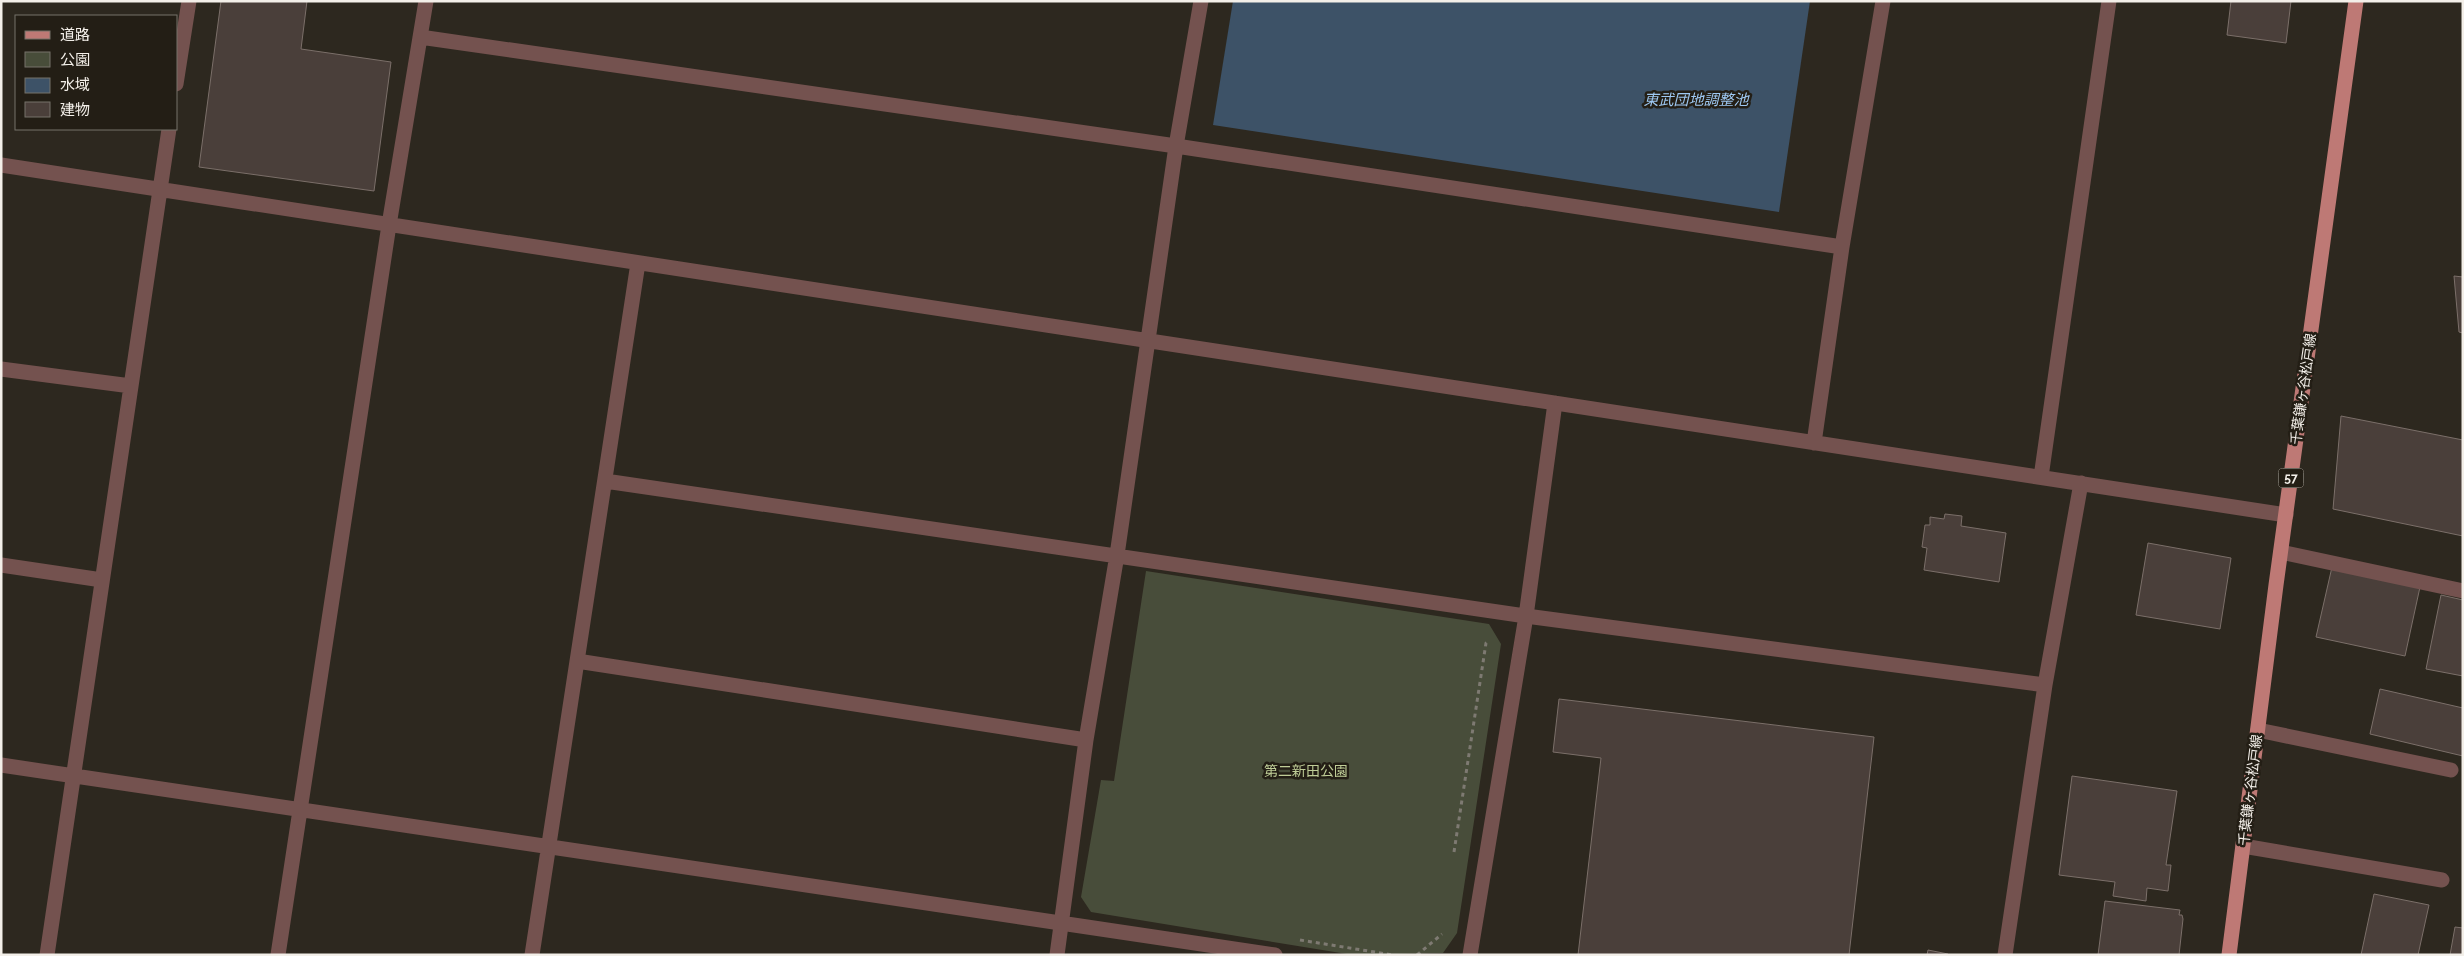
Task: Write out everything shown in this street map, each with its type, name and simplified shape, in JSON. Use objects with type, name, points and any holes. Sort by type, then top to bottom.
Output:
[{"type":"main road","name":"千葉鎌ヶ谷松戸線","points":[[2229,955],[2281,552],[2356,1]]},
{"type":"street","points":[[178,71],[189,1]]},
{"type":"street","points":[[278,955],[389,225],[426,1]]},
{"type":"street","points":[[1057,955],[1086,740],[1117,555],[1176,146],[1202,1]]},
{"type":"street","points":[[1814,442],[1842,247],[1882,1]]},
{"type":"street","points":[[2041,477],[2110,1]]},
{"type":"street","points":[[420,37],[1176,146],[1842,247]]},
{"type":"street","points":[[47,955],[170,130]]},
{"type":"street","points":[[1,166],[2286,515]]},
{"type":"street","points":[[532,955],[638,263]]},
{"type":"street","points":[[1,369],[131,386]]},
{"type":"street","points":[[1470,955],[1526,616],[1555,403]]},
{"type":"street","points":[[605,481],[1526,616],[2046,684]]},
{"type":"street","points":[[2005,955],[2046,684],[2081,483]]},
{"type":"street","points":[[2281,552],[2463,591]]},
{"type":"street","points":[[1,565],[102,580]]},
{"type":"street","points":[[577,661],[1086,740]]},
{"type":"street","points":[[2258,730],[2451,770]]},
{"type":"street","points":[[1,765],[1275,955]]},
{"type":"street","points":[[2243,846],[2442,880]]},
{"type":"green space","name":"第二新田公園","points":[[1146,571],[1489,624],[1501,644],[1457,933],[1443,953],[1353,955],[1091,912],[1081,897],[1101,780],[1114,781]]},
{"type":"water","name":"東武団地調整池","points":[[1233,1],[1810,1],[1779,212],[1213,125]]},
{"type":"building","points":[[221,1],[307,1],[301,49],[391,62],[374,191],[199,167]]},
{"type":"building","points":[[2231,1],[2291,1],[2286,43],[2227,35]]},
{"type":"building","points":[[2454,276],[2463,277],[2463,333],[2459,332]]},
{"type":"building","points":[[2341,416],[2463,440],[2463,536],[2333,509]]},
{"type":"building","points":[[1945,514],[1962,516],[1961,526],[2006,533],[1999,582],[1924,570],[1927,548],[1922,547],[1925,525],[1930,525],[1930,517],[1944,519]]},
{"type":"building","points":[[2148,543],[2231,558],[2220,629],[2136,615]]},
{"type":"building","points":[[2332,567],[2420,587],[2405,656],[2316,637]]},
{"type":"building","points":[[2441,595],[2463,600],[2463,676],[2426,669]]},
{"type":"building","points":[[2380,689],[2463,708],[2463,756],[2370,734]]},
{"type":"building","points":[[1559,699],[1874,737],[1849,955],[1578,955],[1601,758],[1553,752]]},
{"type":"building","points":[[2072,776],[2177,791],[2166,865],[2171,865],[2168,891],[2147,888],[2146,901],[2113,896],[2115,882],[2059,875]]},
{"type":"building","points":[[2374,894],[2429,905],[2418,955],[2361,955]]},
{"type":"building","points":[[2105,901],[2180,910],[2179,915],[2182,915],[2183,919],[2179,955],[2098,955]]},
{"type":"building","points":[[2455,927],[2463,928],[2463,955],[2450,955]]},
{"type":"building","points":[[1928,950],[1948,954],[1948,955],[1927,955]]}]
